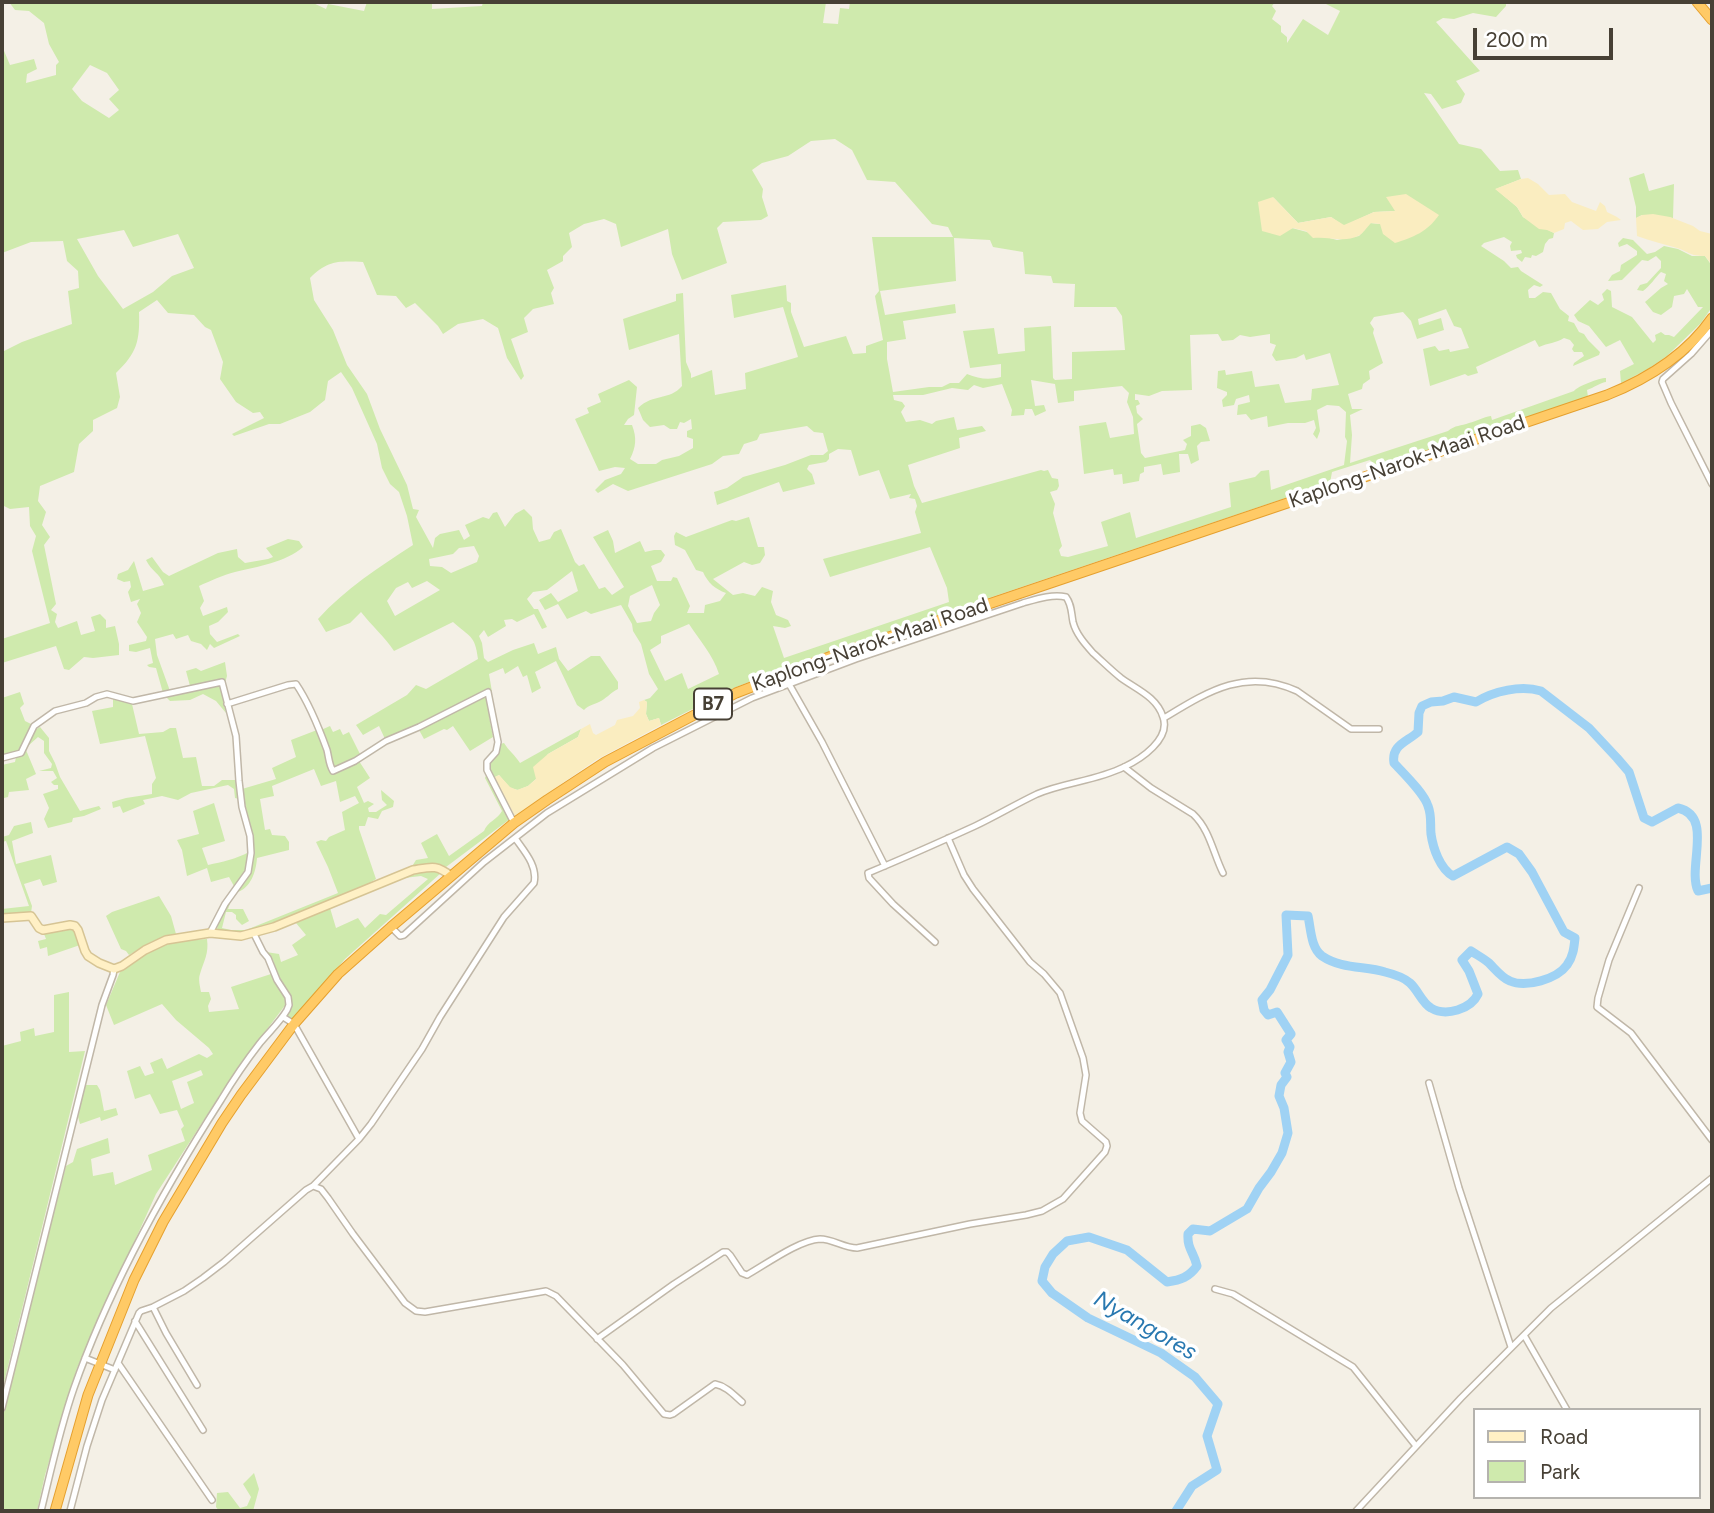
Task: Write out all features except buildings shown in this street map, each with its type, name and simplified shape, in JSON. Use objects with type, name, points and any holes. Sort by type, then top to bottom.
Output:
[{"type":"highway","points":[[1697,2],[1712,20]]},
{"type":"highway","name":"Kaplong-Narok-Maai Road","points":[[55,1511],[88,1395],[134,1280],[163,1222],[241,1095],[295,1024],[338,974],[514,823],[592,770],[736,693],[837,654],[1607,395],[1668,362],[1688,345],[1712,318]]},
{"type":"street","points":[[1712,330],[1662,382],[1712,484]]},
{"type":"street","points":[[391,927],[400,936],[405,934],[484,862],[556,806],[653,747],[752,698],[856,659],[1023,603],[1040,598],[1066,597],[1080,637],[1121,678],[1151,698],[1164,718],[1159,741],[1124,767],[1092,779],[1039,793],[869,873],[868,876],[893,904],[935,942]]},
{"type":"street","points":[[2,758],[21,752],[31,730],[55,711],[86,703],[102,695],[134,701],[222,682],[236,737],[239,781],[250,836],[250,863],[248,872],[225,904],[210,933]]},
{"type":"street","points":[[1164,718],[1215,688],[1261,682],[1297,691],[1351,730],[1379,729]]},
{"type":"street","points":[[789,684],[822,742],[885,866]]},
{"type":"street","points":[[227,704],[288,685],[298,685],[333,771],[355,761],[386,741],[488,692],[498,742],[496,752],[487,762],[487,770],[514,823]]},
{"type":"street","points":[[680,722],[685,732]]},
{"type":"street","points":[[1124,767],[1200,820],[1223,873]]},
{"type":"street","points":[[592,770],[600,780]]},
{"type":"street","points":[[70,1511],[102,1400],[141,1311],[184,1291],[209,1274],[313,1186],[359,1139],[422,1049],[504,917],[534,883],[534,868],[515,838]]},
{"type":"street","points":[[597,1339],[720,1253],[727,1252],[742,1273],[747,1275],[775,1257],[815,1240],[857,1248],[1042,1211],[1063,1199],[1105,1152],[1106,1142],[1081,1119],[1086,1075],[1083,1058],[1060,993],[1030,962],[973,889],[948,838]]},
{"type":"street","points":[[2,918],[31,916],[43,930],[75,926],[88,956],[99,964],[114,969],[166,940],[210,933],[241,936],[254,934],[413,870],[434,866],[451,876]]},
{"type":"street","points":[[1639,888],[1609,960],[1597,1007],[1629,1030],[1712,1140]]},
{"type":"street","points":[[41,1511],[68,1405],[97,1329],[123,1275],[163,1196],[194,1145],[236,1077],[283,1017],[289,1005],[288,997],[254,934]]},
{"type":"street","points":[[2,1408],[102,1005],[114,969]]},
{"type":"street","points":[[283,1017],[295,1024],[359,1139]]},
{"type":"street","points":[[1429,1083],[1459,1188],[1511,1347]]},
{"type":"street","points":[[194,1145],[205,1151]]},
{"type":"street","points":[[1356,1511],[1551,1308],[1712,1178]]},
{"type":"street","points":[[313,1186],[321,1189],[394,1289],[412,1309],[425,1312],[549,1291],[623,1365],[664,1414],[673,1414],[715,1384],[727,1389],[742,1402]]},
{"type":"street","points":[[123,1275],[134,1280]]},
{"type":"street","points":[[1215,1289],[1233,1294],[1353,1367],[1416,1446]]},
{"type":"street","points":[[152,1307],[197,1385]]},
{"type":"street","points":[[135,1321],[203,1430]]},
{"type":"street","points":[[1524,1335],[1566,1408]]},
{"type":"street","points":[[85,1358],[115,1370]]},
{"type":"street","points":[[118,1363],[212,1500]]},
{"type":"street","points":[[53,1459],[67,1466]]},
{"type":"green space","points":[[9,2],[311,2],[326,9],[328,4],[364,11],[367,2],[425,2],[432,3],[432,9],[482,6],[483,2],[826,2],[823,23],[838,24],[840,8],[849,9],[850,2],[1275,2],[1272,6],[1276,11],[1272,19],[1281,26],[1287,43],[1303,19],[1328,35],[1340,11],[1322,2],[1506,2],[1506,6],[1496,17],[1473,13],[1454,19],[1443,18],[1436,22],[1480,71],[1456,81],[1465,94],[1461,103],[1442,109],[1431,94],[1424,93],[1459,144],[1481,149],[1500,171],[1518,170],[1521,179],[1496,189],[1517,207],[1523,217],[1554,233],[1553,238],[1545,244],[1543,252],[1532,255],[1531,258],[1525,257],[1522,262],[1516,255],[1522,253],[1521,250],[1511,251],[1512,242],[1504,237],[1481,246],[1511,268],[1518,267],[1543,285],[1534,285],[1528,290],[1529,298],[1535,298],[1543,292],[1551,293],[1560,309],[1569,316],[1568,321],[1574,323],[1579,332],[1600,352],[1599,355],[1573,366],[1584,356],[1582,352],[1574,352],[1574,345],[1570,340],[1564,338],[1539,347],[1535,340],[1476,367],[1478,373],[1468,376],[1465,374],[1430,386],[1423,349],[1435,346],[1439,351],[1449,349],[1450,352],[1469,348],[1461,328],[1454,326],[1446,309],[1418,319],[1419,325],[1441,318],[1444,330],[1417,339],[1411,321],[1403,312],[1374,317],[1370,323],[1383,363],[1369,371],[1370,379],[1363,384],[1362,389],[1348,394],[1352,409],[1363,409],[1350,415],[1350,463],[1485,417],[1491,416],[1492,420],[1574,391],[1594,381],[1606,378],[1606,382],[1587,390],[1588,397],[1377,468],[1370,460],[1332,472],[1330,483],[793,664],[734,688],[661,725],[659,718],[649,721],[646,714],[647,702],[644,700],[650,698],[658,689],[649,674],[641,644],[621,605],[591,614],[586,611],[567,619],[558,604],[545,610],[539,600],[551,593],[558,602],[578,591],[572,571],[547,590],[533,592],[527,599],[534,609],[538,609],[547,627],[542,629],[534,614],[517,622],[512,619],[504,620],[506,626],[488,637],[484,630],[479,636],[484,658],[488,662],[534,643],[538,654],[556,647],[559,659],[568,671],[591,656],[600,656],[618,682],[618,689],[584,710],[577,705],[556,661],[535,672],[541,688],[532,693],[527,675],[523,677],[518,666],[505,674],[503,668],[489,674],[492,692],[485,691],[385,739],[379,726],[363,735],[356,725],[407,695],[416,685],[426,689],[478,659],[473,640],[453,622],[394,651],[361,612],[350,623],[326,632],[318,619],[351,588],[413,545],[399,492],[390,484],[382,468],[377,444],[352,388],[341,372],[328,381],[325,400],[310,412],[280,424],[269,424],[234,436],[232,434],[264,418],[260,412],[253,413],[236,402],[220,379],[223,362],[211,330],[194,315],[168,313],[157,300],[139,312],[136,346],[129,359],[116,373],[120,397],[117,408],[93,420],[93,431],[79,444],[74,472],[40,486],[38,501],[46,512],[42,525],[50,537],[44,545],[56,604],[51,610],[57,614],[55,622],[58,628],[77,621],[81,635],[95,631],[91,617],[100,614],[106,620],[106,628],[115,626],[119,655],[84,657],[69,670],[64,669],[56,646],[2,663],[2,639],[50,623],[32,551],[36,536],[30,526],[29,507],[10,509],[2,505],[2,352],[72,324],[68,291],[79,288],[78,271],[67,261],[63,241],[31,242],[2,253],[2,46],[10,65],[34,59],[37,69],[27,74],[26,83],[56,75],[56,65],[59,62],[49,44],[44,23],[29,11],[15,10]],"holes":[[[90,65],[107,73],[119,90],[109,99],[119,110],[109,118],[82,101],[72,89]],[[835,139],[852,150],[867,180],[895,182],[932,224],[948,227],[953,237],[872,237],[879,291],[875,296],[883,340],[866,346],[866,353],[853,354],[846,336],[804,347],[791,312],[791,303],[787,301],[786,285],[731,295],[734,318],[783,307],[798,357],[745,373],[746,389],[715,395],[712,370],[691,378],[686,362],[683,293],[676,294],[676,301],[623,319],[629,350],[679,334],[682,386],[672,394],[650,400],[638,408],[643,420],[650,427],[664,425],[677,429],[680,422],[691,419],[692,429],[687,431],[687,437],[693,439],[693,448],[656,464],[638,464],[630,459],[635,446],[635,434],[632,425],[624,425],[634,415],[637,387],[629,380],[598,394],[601,402],[587,408],[589,413],[575,419],[599,471],[615,467],[625,468],[621,474],[605,480],[595,490],[598,493],[613,484],[628,491],[712,464],[723,456],[739,454],[744,444],[757,440],[760,434],[807,426],[814,432],[823,433],[828,451],[823,455],[811,455],[743,477],[727,488],[714,492],[717,505],[779,482],[783,492],[815,484],[807,469],[809,465],[826,462],[829,454],[838,449],[851,450],[859,476],[879,470],[890,499],[911,494],[909,498],[915,499],[915,512],[921,533],[823,559],[830,577],[930,547],[947,588],[949,602],[784,658],[773,626],[791,626],[788,620],[776,615],[771,602],[773,591],[762,587],[755,596],[743,593],[733,595],[713,579],[744,562],[752,565],[760,563],[765,555],[764,547],[758,547],[749,517],[732,520],[686,537],[676,532],[674,536],[675,545],[685,550],[696,570],[703,572],[712,585],[726,593],[720,601],[705,605],[704,613],[687,613],[690,606],[677,578],[657,581],[651,566],[661,562],[665,555],[661,550],[645,552],[640,541],[615,553],[608,530],[593,537],[624,587],[612,595],[605,587],[599,589],[584,564],[579,566],[575,562],[561,529],[554,532],[550,539],[539,542],[533,529],[532,517],[524,509],[515,514],[505,527],[497,512],[489,519],[483,517],[465,525],[470,536],[464,540],[459,530],[440,534],[435,538],[433,548],[416,517],[419,510],[413,509],[407,485],[380,429],[367,394],[347,365],[333,330],[314,300],[310,278],[334,263],[363,262],[377,295],[396,296],[406,308],[415,303],[443,334],[458,324],[483,319],[498,328],[507,358],[521,380],[524,376],[511,339],[528,332],[524,318],[533,309],[554,304],[551,293],[554,288],[547,270],[563,261],[563,256],[572,247],[569,233],[584,224],[604,219],[616,224],[621,247],[668,229],[672,254],[682,280],[727,263],[717,228],[723,222],[761,220],[768,216],[762,197],[763,189],[752,170],[762,163],[788,156],[811,141]],[[1273,197],[1298,223],[1331,217],[1344,226],[1374,212],[1396,211],[1380,224],[1370,223],[1359,236],[1337,240],[1292,228]],[[124,230],[133,247],[178,234],[194,268],[172,276],[153,292],[123,309],[98,276],[77,239]],[[954,238],[990,240],[993,247],[1023,252],[1025,274],[1051,276],[1053,283],[1075,284],[1074,307],[1116,307],[1122,316],[1125,350],[1072,352],[1072,379],[1055,380],[1051,326],[1024,328],[1025,351],[998,354],[994,328],[963,331],[970,368],[1001,364],[1001,377],[984,379],[967,374],[959,383],[893,392],[887,342],[906,339],[903,321],[956,313],[955,304],[885,315],[880,291],[956,281]],[[1218,334],[1222,341],[1233,340],[1240,335],[1250,337],[1270,334],[1270,343],[1276,345],[1272,355],[1276,361],[1304,354],[1306,360],[1330,353],[1339,385],[1312,389],[1311,400],[1285,403],[1279,384],[1255,387],[1252,371],[1226,375],[1225,370],[1218,371],[1217,388],[1227,392],[1222,400],[1223,407],[1234,405],[1236,399],[1249,395],[1250,402],[1238,405],[1237,415],[1246,414],[1251,420],[1267,416],[1268,427],[1314,420],[1316,428],[1313,434],[1317,439],[1320,431],[1317,410],[1327,405],[1339,406],[1346,412],[1344,465],[1271,490],[1269,470],[1261,471],[1255,477],[1229,483],[1231,507],[1136,538],[1130,512],[1101,522],[1108,546],[1068,557],[1061,556],[1059,550],[1062,546],[1053,513],[1055,504],[1050,492],[1057,490],[1058,479],[1052,478],[1048,470],[922,503],[908,465],[960,448],[959,438],[986,431],[982,426],[957,430],[954,417],[932,424],[920,420],[906,422],[901,412],[905,406],[894,400],[893,395],[923,395],[952,388],[968,390],[974,385],[983,388],[1002,384],[1012,410],[1011,416],[1024,415],[1025,409],[1032,409],[1035,416],[1046,411],[1044,405],[1035,406],[1031,380],[1055,384],[1058,403],[1074,401],[1074,391],[1122,386],[1129,393],[1127,402],[1133,417],[1134,434],[1110,438],[1106,422],[1079,426],[1084,474],[1113,469],[1114,475],[1122,474],[1123,484],[1139,481],[1144,467],[1161,464],[1163,475],[1180,472],[1179,454],[1188,454],[1191,464],[1199,460],[1197,446],[1201,442],[1210,441],[1206,428],[1200,424],[1191,426],[1191,436],[1183,440],[1187,444],[1185,450],[1145,458],[1141,453],[1137,424],[1143,419],[1137,413],[1136,406],[1140,404],[1135,400],[1135,394],[1149,396],[1162,391],[1192,390],[1190,335]],[[474,546],[479,556],[477,562],[451,573],[442,567],[430,566],[429,559],[453,554],[459,548]],[[427,581],[440,590],[395,616],[387,601],[396,588],[408,582],[412,588]],[[652,585],[660,605],[651,621],[637,623],[628,606],[630,596]],[[689,624],[710,654],[719,674],[688,689],[682,673],[665,681],[650,650],[661,643],[661,636]]]},
{"type":"green space","points":[[1644,173],[1649,191],[1674,184],[1673,218],[1642,215],[1636,218],[1629,178]]},
{"type":"green space","points":[[1623,238],[1633,240],[1647,254],[1664,246],[1692,256],[1705,256],[1712,266],[1712,307],[1701,323],[1667,356],[1621,383],[1620,371],[1634,364],[1620,340],[1606,347],[1589,326],[1578,321],[1574,315],[1590,300],[1598,305],[1604,300],[1602,294],[1607,289],[1611,291],[1612,307],[1632,317],[1653,343],[1656,340],[1655,335],[1661,332],[1674,337],[1703,307],[1698,307],[1687,289],[1684,294],[1674,296],[1672,307],[1661,315],[1653,312],[1645,302],[1668,284],[1664,281],[1666,274],[1661,272],[1643,291],[1637,290],[1661,268],[1661,261],[1656,256],[1648,261],[1642,260],[1622,280],[1608,281],[1620,271],[1621,265],[1637,255],[1637,251],[1627,244],[1619,247],[1618,243]]},
{"type":"green space","points":[[288,539],[299,541],[303,547],[280,560],[230,573],[199,586],[204,601],[200,608],[203,616],[227,607],[228,612],[218,622],[209,626],[210,634],[217,642],[238,634],[240,636],[214,648],[210,644],[207,650],[201,644],[191,641],[188,635],[176,639],[173,634],[155,639],[157,655],[170,691],[163,693],[156,668],[147,665],[153,663],[150,648],[129,651],[129,645],[146,641],[147,637],[137,622],[141,613],[137,604],[140,599],[131,602],[128,592],[130,581],[117,579],[118,574],[128,570],[134,561],[143,591],[164,585],[146,560],[152,557],[169,576],[218,553],[237,549],[238,557],[245,563],[268,559],[273,557],[266,548]]},
{"type":"green space","points":[[225,662],[225,683],[219,680],[190,686],[186,671],[196,668],[201,671]]},
{"type":"green space","points":[[220,685],[226,713],[216,701],[203,694],[190,700],[170,701],[166,697]]},
{"type":"green space","points":[[20,692],[24,704],[20,708],[25,721],[33,725],[21,750],[2,755],[2,698]]},
{"type":"green space","points":[[485,695],[488,697],[493,737],[470,751],[453,726],[424,739],[419,730]]},
{"type":"green space","points":[[113,697],[132,704],[139,734],[176,728],[183,758],[196,757],[202,786],[214,786],[222,780],[236,780],[239,799],[235,798],[234,789],[228,785],[191,793],[178,800],[162,796],[143,800],[145,804],[123,813],[120,806],[113,808],[112,802],[152,794],[152,784],[156,778],[145,736],[100,744],[92,711],[113,707]]},
{"type":"green space","points":[[330,726],[333,732],[340,729],[343,735],[349,732],[360,754],[338,768],[332,766],[321,730]]},
{"type":"green space","points":[[40,727],[49,738],[49,751],[60,777],[80,811],[99,806],[101,809],[73,818],[72,822],[48,828],[44,819],[49,808],[43,794],[58,789],[58,785],[51,782],[57,778],[53,771],[39,771],[51,768],[52,764],[44,753],[44,741],[38,737],[28,746],[33,731]]},
{"type":"green space","points":[[581,729],[578,737],[548,754],[536,779],[528,786],[518,790],[510,788],[499,775],[493,778],[489,763],[499,752],[500,744],[504,743],[520,763]]},
{"type":"green space","points":[[317,730],[331,772],[359,761],[370,778],[357,787],[364,803],[368,801],[374,804],[368,808],[369,812],[376,812],[387,805],[382,800],[381,790],[394,801],[393,807],[382,811],[378,819],[368,817],[365,826],[359,826],[376,879],[363,887],[253,932],[225,933],[217,929],[219,920],[233,896],[228,909],[243,909],[249,921],[242,925],[236,915],[226,912],[222,928],[246,930],[338,893],[316,842],[326,841],[345,830],[342,812],[359,803],[355,796],[340,802],[336,781],[321,786],[314,769],[272,786],[274,796],[260,799],[265,830],[270,829],[272,835],[285,836],[289,842],[289,850],[257,858],[252,878],[243,890],[238,892],[249,876],[252,863],[250,831],[242,789],[276,779],[272,768],[296,757],[291,740]]},
{"type":"green space","points":[[26,750],[36,774],[26,779],[29,790],[9,792],[8,797],[4,798],[2,765],[15,762],[16,757],[24,754]]},
{"type":"green space","points":[[487,773],[510,819],[446,867],[425,864],[411,868],[416,860],[428,858],[421,843],[437,834],[449,856],[484,831],[500,814],[502,811],[485,778]]},
{"type":"green space","points":[[214,803],[225,841],[202,848],[208,865],[249,852],[247,870],[235,888],[229,877],[211,882],[207,868],[187,876],[182,850],[177,840],[199,834],[193,811]]},
{"type":"green space","points":[[31,822],[33,833],[12,841],[16,864],[51,855],[57,882],[43,886],[40,879],[24,884],[32,906],[31,913],[2,915],[2,909],[29,906],[6,841],[2,842],[2,837],[9,835],[14,826]]},
{"type":"green space","points":[[426,871],[441,873],[345,959],[293,1020],[287,1015],[291,995],[266,952],[279,954],[281,962],[298,955],[292,945],[306,935],[296,923],[330,908],[336,928],[358,918],[365,928],[380,914],[386,915],[428,879],[421,876],[404,878]]},
{"type":"green space","points":[[159,896],[171,916],[176,934],[151,942],[129,955],[121,949],[106,916]]},
{"type":"green space","points":[[72,928],[80,945],[48,956],[47,947],[40,949],[38,941],[46,939],[44,934]]},
{"type":"green space","points":[[207,939],[207,953],[199,980],[201,992],[209,992],[209,1012],[239,1009],[231,987],[271,974],[286,997],[286,1004],[235,1072],[156,1194],[77,1368],[37,1511],[2,1511],[2,1426],[6,1399],[66,1166],[73,1162],[77,1149],[108,1138],[110,1153],[91,1159],[93,1176],[113,1172],[115,1185],[152,1170],[148,1155],[185,1141],[181,1129],[184,1126],[177,1110],[160,1114],[150,1094],[135,1099],[127,1071],[140,1066],[145,1076],[154,1073],[150,1063],[162,1058],[167,1069],[199,1054],[207,1058],[213,1054],[162,1004],[114,1025],[106,1005],[120,972],[141,956],[180,941]],"holes":[[[201,1070],[203,1075],[187,1082],[194,1103],[181,1109],[172,1081]]]},
{"type":"green space","points":[[69,992],[69,1052],[85,1051],[2,1391],[2,1046],[21,1041],[20,1032],[34,1028],[35,1036],[54,1032],[54,995]]},
{"type":"green space","points":[[85,1085],[97,1085],[104,1111],[116,1108],[118,1115],[101,1121],[100,1117],[80,1124],[78,1117]]},
{"type":"green space","points":[[254,1473],[259,1489],[253,1511],[219,1511],[216,1507],[217,1493],[228,1492],[240,1508],[247,1506],[251,1497],[243,1484]]},
{"type":"sand","points":[[1528,178],[1549,195],[1565,194],[1572,202],[1596,211],[1600,202],[1607,212],[1621,220],[1607,222],[1598,229],[1583,230],[1571,221],[1565,223],[1564,229],[1554,233],[1539,229],[1495,189]]},
{"type":"sand","points":[[1406,194],[1439,215],[1420,233],[1395,243],[1383,234],[1380,224],[1371,223],[1360,235],[1347,239],[1313,238],[1306,231],[1293,228],[1280,236],[1262,231],[1258,202],[1273,197],[1298,223],[1331,217],[1344,225],[1374,212],[1395,211],[1386,197]]},
{"type":"sand","points":[[1653,214],[1670,217],[1712,234],[1712,265],[1705,256],[1693,255],[1637,236],[1636,218]]},
{"type":"sand","points":[[639,702],[647,702],[646,714],[649,721],[659,718],[661,725],[596,760],[515,816],[493,778],[499,775],[510,787],[517,790],[528,786],[536,779],[533,767],[548,754],[578,737],[581,729],[590,724],[596,735],[615,725],[617,720],[633,716],[640,708]]},
{"type":"waterway","name":"Nyangores","points":[[1176,1511],[1192,1486],[1217,1470],[1207,1436],[1218,1404],[1195,1377],[1161,1353],[1088,1318],[1052,1293],[1042,1281],[1045,1267],[1053,1254],[1067,1241],[1089,1237],[1127,1250],[1167,1282],[1181,1279],[1197,1266],[1188,1234],[1193,1229],[1210,1231],[1247,1209],[1282,1153],[1288,1133],[1279,1096],[1291,1062],[1288,1052],[1290,1047],[1286,1040],[1291,1034],[1277,1012],[1268,1015],[1262,1000],[1288,955],[1286,915],[1308,916],[1314,944],[1322,956],[1337,963],[1377,970],[1402,978],[1413,986],[1428,1006],[1437,1011],[1458,1010],[1470,1004],[1478,994],[1462,960],[1471,951],[1487,961],[1507,980],[1517,983],[1532,983],[1549,978],[1562,970],[1572,956],[1575,938],[1564,932],[1532,872],[1519,854],[1507,847],[1453,876],[1441,863],[1432,840],[1430,813],[1426,801],[1394,763],[1397,748],[1418,732],[1422,706],[1454,697],[1476,702],[1499,692],[1516,689],[1541,691],[1589,728],[1629,772],[1644,818],[1652,822],[1678,808],[1689,813],[1695,821],[1697,831],[1695,881],[1698,891],[1712,888]]}]
